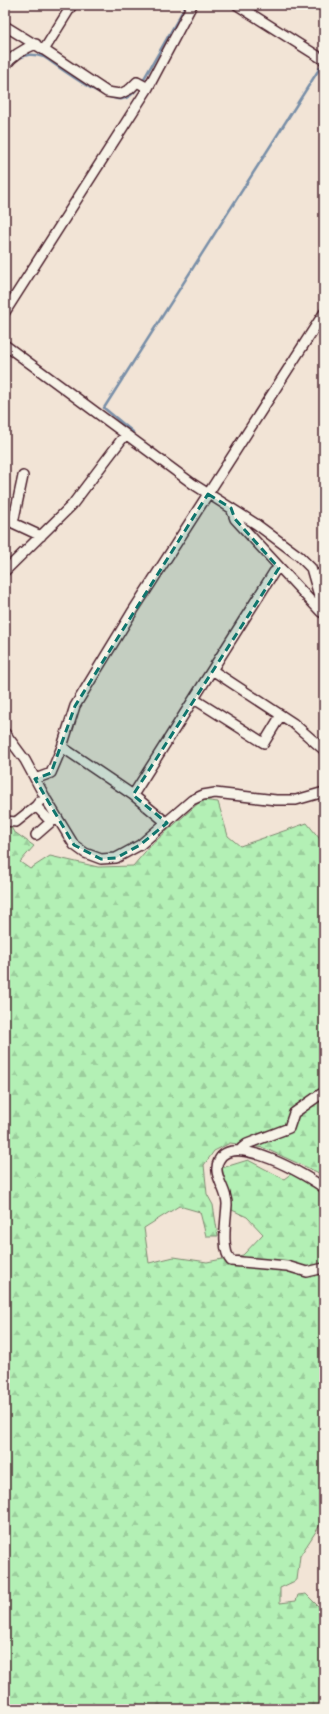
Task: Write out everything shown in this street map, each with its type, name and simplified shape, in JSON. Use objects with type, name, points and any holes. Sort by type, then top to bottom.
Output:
[{"type":"street","points":[[44,50],[72,5]]},
{"type":"street","points":[[5,312],[148,88],[192,5]]},
{"type":"street","points":[[237,5],[322,58]]},
{"type":"street","points":[[5,26],[36,44],[107,92],[120,94],[130,89],[137,82],[148,88]]},
{"type":"street","points":[[5,66],[11,58],[24,49],[36,44]]},
{"type":"street","points":[[35,779],[51,773],[62,747],[75,706],[131,614],[324,313]]},
{"type":"street","points":[[5,345],[125,435],[208,494],[256,524],[299,556],[311,568],[324,613]]},
{"type":"street","points":[[5,571],[72,505],[125,435]]},
{"type":"street","points":[[22,476],[13,523],[41,536]]},
{"type":"street","points":[[231,508],[235,520],[321,612],[324,613]]},
{"type":"street","points":[[133,796],[274,572],[279,568]]},
{"type":"street","points":[[316,577],[324,571]]},
{"type":"street","points":[[212,670],[298,726],[324,750]]},
{"type":"street","points":[[194,699],[264,743],[280,715]]},
{"type":"street","points":[[5,733],[25,760],[55,820],[74,845],[85,853],[101,859],[116,858],[140,845],[192,800],[204,795],[215,793],[276,800],[296,800],[324,792]]},
{"type":"street","points":[[62,747],[133,796],[166,823]]},
{"type":"street","points":[[5,821],[16,822],[45,798]]},
{"type":"street","points":[[36,806],[55,820]]},
{"type":"street","points":[[36,835],[55,820]]},
{"type":"street","points":[[241,1152],[242,1148],[247,1144],[289,1128],[294,1113],[320,1094],[324,1094]]},
{"type":"street","points":[[324,1188],[290,1167],[262,1155],[232,1151],[225,1154],[219,1160],[217,1171],[227,1202],[225,1219],[227,1256],[231,1261],[237,1263],[269,1263],[287,1266],[307,1272],[324,1268]]},
{"type":"highlighted area","points":[[208,494],[231,508],[235,519],[279,568],[133,795],[167,823],[140,845],[116,858],[101,859],[74,845],[35,779],[51,773],[75,706]]},
{"type":"green space","points":[[202,800],[218,802],[228,836],[240,846],[307,823],[324,844],[324,1016],[322,1016],[324,1036],[324,1177],[317,1172],[264,1148],[230,1143],[214,1151],[204,1165],[207,1194],[213,1205],[218,1236],[206,1236],[200,1212],[179,1206],[144,1228],[149,1263],[174,1257],[207,1262],[243,1255],[263,1234],[247,1217],[232,1210],[222,1168],[248,1160],[284,1179],[292,1173],[324,1193],[324,1519],[300,1556],[297,1580],[280,1588],[280,1603],[296,1601],[298,1595],[306,1594],[320,1608],[324,1620],[324,1709],[5,1709],[5,812],[13,831],[34,846],[20,862],[30,869],[50,856],[98,867],[133,866],[150,846]]},
{"type":"waterway","points":[[142,82],[186,5]]},
{"type":"waterway","points":[[15,61],[29,55],[44,57],[82,83],[94,90],[114,98],[122,99],[127,97],[139,86]]},
{"type":"waterway","points":[[84,496],[133,432],[104,408],[323,63]]},
{"type":"waterway","points":[[5,74],[10,66]]}]
